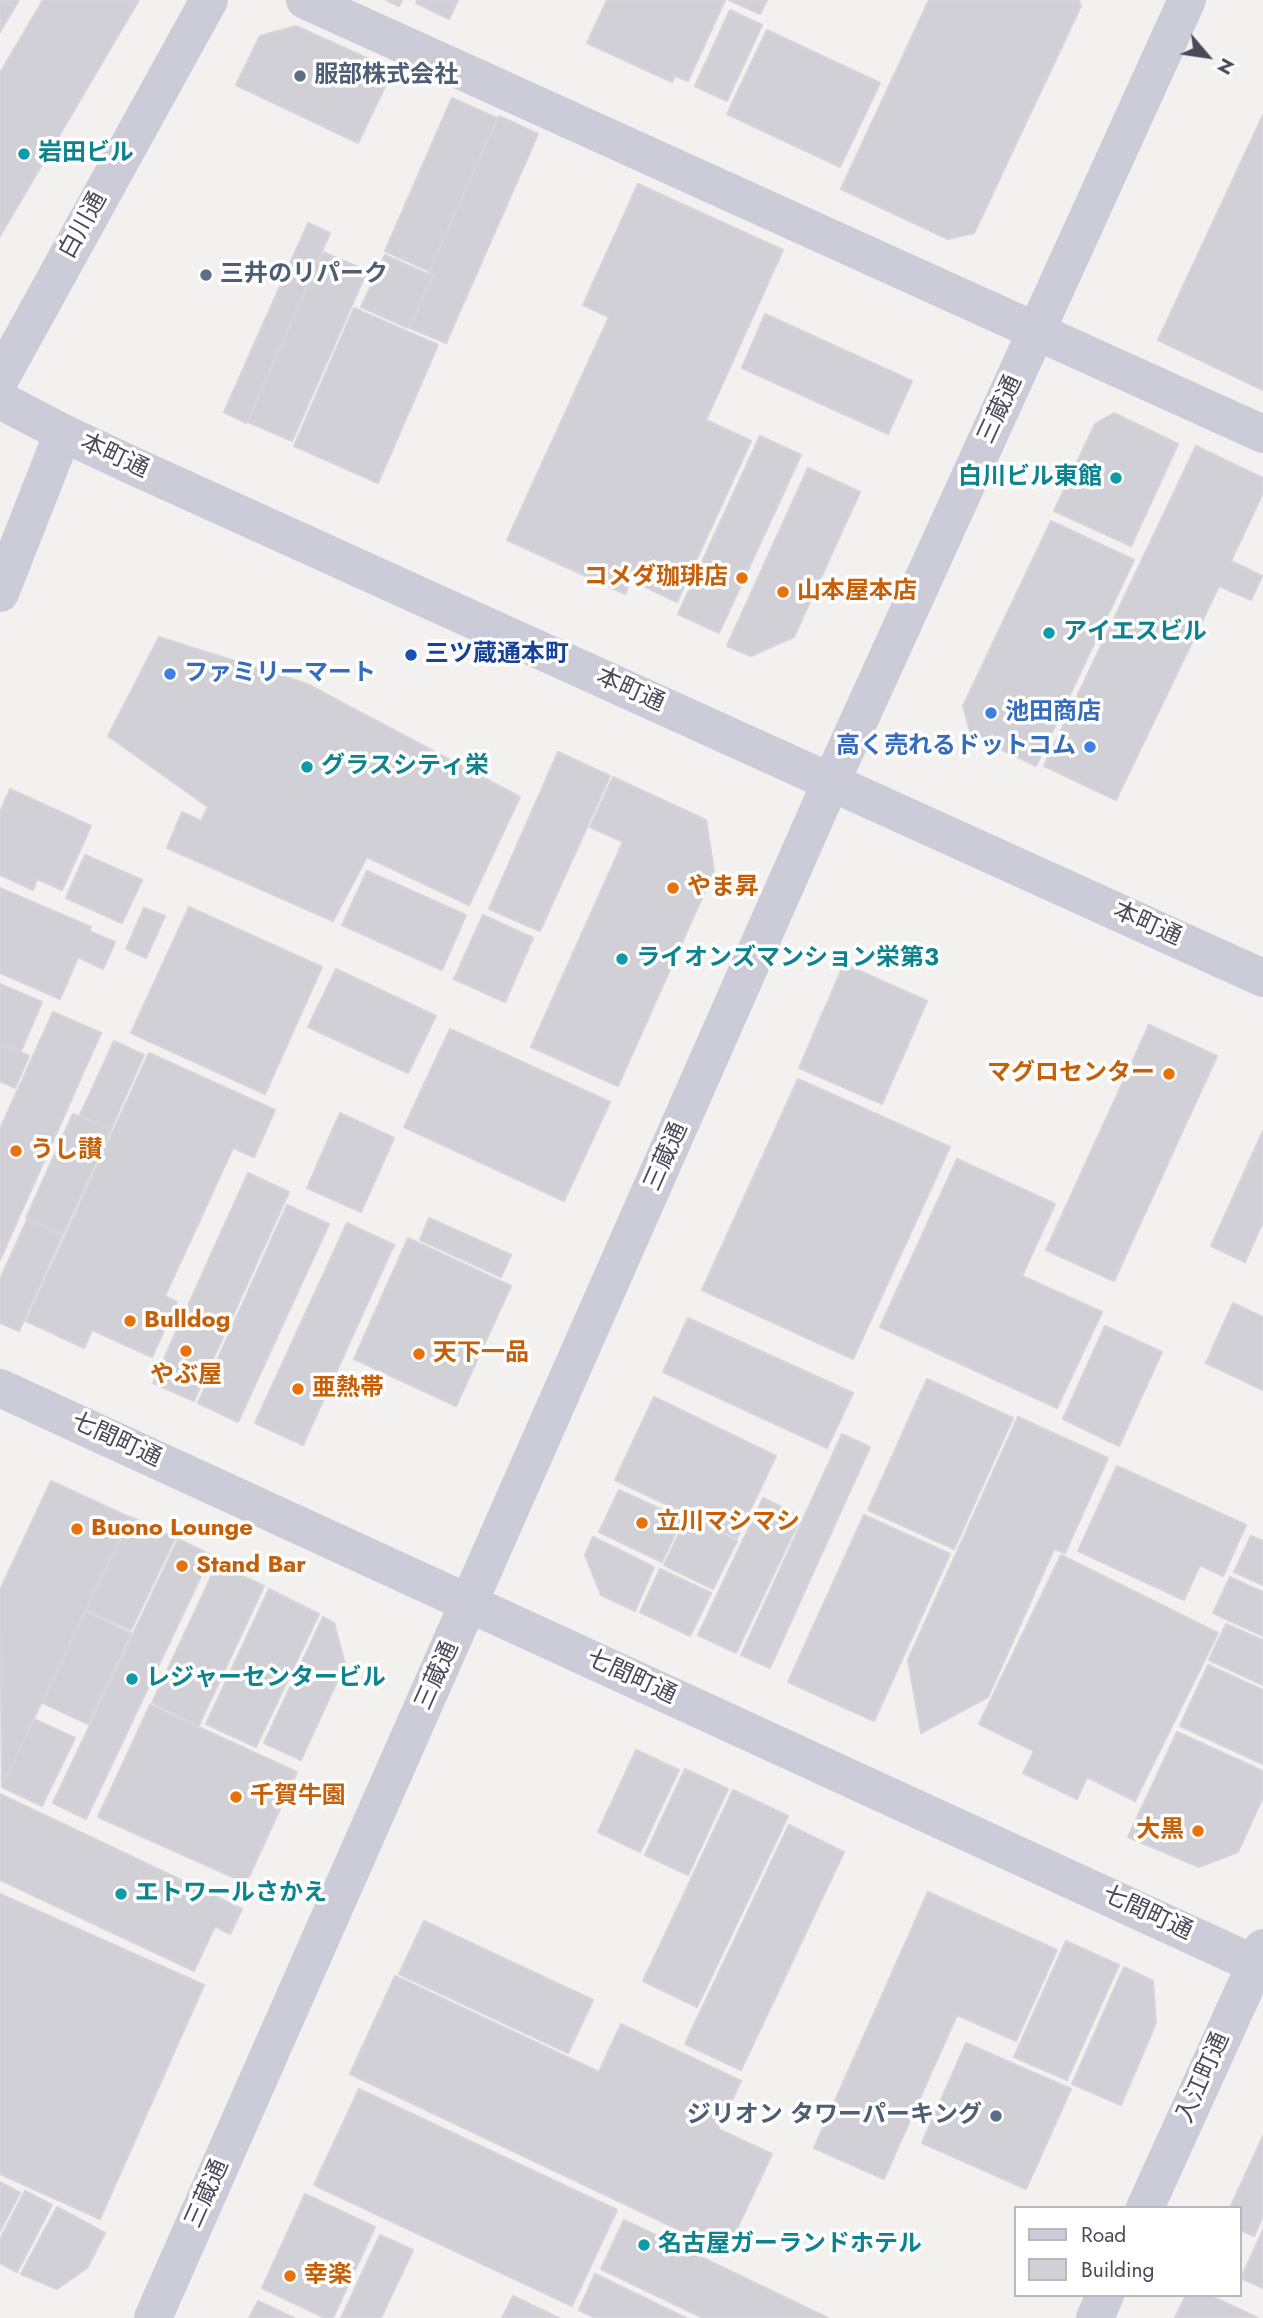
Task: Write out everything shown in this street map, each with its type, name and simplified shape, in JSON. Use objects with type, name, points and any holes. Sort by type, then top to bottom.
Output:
[{"type":"street","name":"白川通","points":[[0,379],[209,0]]},
{"type":"street","points":[[305,0],[1263,433]]},
{"type":"street","name":"三蔵通","points":[[153,2318],[831,782],[1188,0]]},
{"type":"street","name":"本町通","points":[[0,400],[63,433],[1263,978]]},
{"type":"street","points":[[0,593],[63,433]]},
{"type":"street","name":"七間町通","points":[[0,1388],[470,1604],[1261,1960]]},
{"type":"street","name":"入江町通","points":[[1146,2206],[1261,1960]]},
{"type":"street","points":[[1095,2318],[1104,2297]]},
{"type":"building","points":[[0,0],[19,0],[0,32]]},
{"type":"building","name":"岩田ビル","points":[[43,0],[139,0],[0,236],[0,73]]},
{"type":"building","points":[[386,0],[402,0],[399,6]]},
{"type":"building","points":[[417,0],[458,0],[449,19],[416,3]]},
{"type":"building","points":[[607,0],[725,0],[688,81],[675,76],[672,82],[587,43]]},
{"type":"building","points":[[729,0],[767,0],[760,14]]},
{"type":"building","points":[[929,0],[1079,0],[1081,6],[974,233],[948,239],[841,189]]},
{"type":"building","points":[[730,10],[762,25],[727,101],[695,86]]},
{"type":"building","points":[[296,26],[393,70],[358,143],[236,85],[260,36]]},
{"type":"building","points":[[767,30],[880,83],[840,167],[727,114]]},
{"type":"building","points":[[452,98],[497,118],[429,271],[385,251]]},
{"type":"building","points":[[1263,115],[1263,390],[1158,340]]},
{"type":"building","points":[[499,116],[538,134],[446,343],[410,328],[434,275],[429,273]]},
{"type":"building","points":[[638,184],[783,250],[706,420],[751,441],[677,602],[631,580],[625,594],[507,540],[609,317],[583,305]]},
{"type":"building","points":[[308,223],[330,233],[246,423],[224,412]]},
{"type":"building","points":[[323,252],[367,271],[292,441],[248,422]]},
{"type":"building","points":[[385,255],[432,276],[408,328],[361,307]]},
{"type":"building","points":[[354,308],[438,345],[378,483],[294,446]]},
{"type":"building","points":[[765,314],[912,381],[888,434],[742,368]]},
{"type":"building","name":"白川ビル東館","points":[[1114,413],[1178,444],[1131,546],[1054,511],[1095,424]]},
{"type":"building","points":[[760,436],[801,455],[719,633],[678,614]]},
{"type":"building","points":[[1196,446],[1263,478],[1263,493],[1231,561],[1262,576],[1251,600],[1219,586],[1116,800],[1044,766]]},
{"type":"building","points":[[808,468],[860,492],[794,637],[751,656],[727,646]]},
{"type":"building","name":"アイエスビル","points":[[1051,521],[1134,560],[1036,766],[971,735],[963,706]]},
{"type":"building","name":"グラスシティ栄","points":[[159,637],[307,684],[520,797],[469,905],[367,857],[333,921],[167,848],[182,812],[201,821],[208,807],[108,736]]},
{"type":"building","points":[[558,752],[610,776],[540,931],[489,909]]},
{"type":"building","name":"ライオンズマンション栄第３","points":[[613,777],[706,820],[714,871],[618,1086],[531,1047],[623,842],[590,827]]},
{"type":"building","points":[[10,789],[91,826],[62,890],[37,879],[33,890],[0,875],[0,812]]},
{"type":"building","points":[[85,855],[142,880],[122,923],[66,898]]},
{"type":"building","points":[[367,871],[466,915],[442,970],[342,925]]},
{"type":"building","points":[[0,888],[91,927],[89,931],[115,942],[103,969],[78,957],[60,999],[0,973]]},
{"type":"building","points":[[189,907],[322,967],[265,1094],[131,1033]]},
{"type":"building","points":[[144,908],[165,916],[146,958],[126,949]]},
{"type":"building","points":[[483,915],[533,938],[505,1002],[454,979]]},
{"type":"building","points":[[844,964],[927,1001],[882,1104],[799,1068]]},
{"type":"building","points":[[336,969],[436,1016],[408,1073],[308,1027]]},
{"type":"building","points":[[0,984],[42,1002],[21,1051],[0,1042]]},
{"type":"building","points":[[53,1012],[101,1033],[0,1260],[0,1129]]},
{"type":"building","points":[[1149,1025],[1217,1056],[1114,1281],[1046,1250]]},
{"type":"building","points":[[450,1029],[610,1102],[564,1201],[404,1127]]},
{"type":"building","points":[[114,1041],[144,1055],[111,1129],[80,1115]]},
{"type":"building","points":[[0,1044],[29,1056],[15,1088],[0,1081]]},
{"type":"building","points":[[149,1053],[275,1110],[254,1157],[233,1148],[165,1296],[177,1302],[152,1357],[92,1330],[84,1348],[26,1321]]},
{"type":"building","points":[[798,1079],[950,1147],[853,1359],[702,1290]]},
{"type":"building","points":[[340,1113],[394,1138],[361,1212],[307,1188]]},
{"type":"building","points":[[73,1114],[111,1130],[63,1234],[26,1218]]},
{"type":"building","points":[[1263,1131],[1263,1222],[1245,1262],[1211,1246]]},
{"type":"building","points":[[957,1159],[1055,1204],[1022,1276],[1102,1312],[1057,1408],[880,1327]]},
{"type":"building","points":[[248,1173],[289,1192],[194,1401],[153,1383]]},
{"type":"building","points":[[287,1205],[329,1224],[238,1422],[198,1403]]},
{"type":"building","points":[[429,1218],[511,1255],[501,1277],[420,1240]]},
{"type":"building","points":[[27,1220],[62,1236],[19,1331],[0,1323],[0,1279]]},
{"type":"building","points":[[347,1223],[394,1245],[303,1445],[255,1423]]},
{"type":"building","points":[[408,1238],[511,1286],[456,1406],[354,1359]]},
{"type":"building","points":[[1233,1303],[1263,1317],[1263,1390],[1206,1363]]},
{"type":"building","points":[[688,1318],[853,1393],[827,1448],[663,1372]]},
{"type":"building","points":[[1105,1326],[1162,1352],[1119,1446],[1063,1419]]},
{"type":"building","points":[[927,1379],[1013,1418],[954,1549],[868,1510]]},
{"type":"building","points":[[654,1397],[776,1456],[737,1538],[615,1480]]},
{"type":"building","points":[[1018,1417],[1108,1458],[1065,1553],[1054,1549],[988,1697],[921,1733],[908,1660]]},
{"type":"building","points":[[842,1434],[870,1447],[770,1668],[741,1655]]},
{"type":"building","points":[[1117,1466],[1246,1525],[1223,1576],[1200,1565],[1184,1600],[1078,1551]]},
{"type":"building","points":[[51,1481],[129,1517],[2,1786],[0,1590]]},
{"type":"building","points":[[619,1490],[682,1519],[662,1562],[599,1532]]},
{"type":"building","points":[[763,1498],[801,1517],[736,1653],[698,1635]]},
{"type":"building","points":[[864,1515],[950,1554],[874,1721],[788,1682]]},
{"type":"building","points":[[131,1517],[175,1538],[131,1630],[87,1610]]},
{"type":"building","points":[[687,1517],[737,1541],[713,1589],[664,1565]]},
{"type":"building","points":[[1251,1536],[1263,1541],[1263,1585],[1234,1572]]},
{"type":"building","points":[[593,1537],[654,1567],[635,1611],[601,1595],[585,1555]]},
{"type":"building","name":"レジャーセンタービル","points":[[178,1539],[211,1555],[86,1819],[53,1803]]},
{"type":"building","points":[[1061,1555],[1218,1633],[1135,1801],[1087,1777],[1077,1799],[1023,1773],[1034,1751],[979,1724]]},
{"type":"building","points":[[217,1564],[264,1586],[199,1725],[152,1703]]},
{"type":"building","points":[[660,1569],[711,1593],[690,1636],[640,1612]]},
{"type":"building","points":[[1230,1577],[1263,1592],[1263,1636],[1213,1613]]},
{"type":"building","points":[[269,1589],[319,1614],[256,1747],[206,1724]]},
{"type":"building","points":[[86,1612],[131,1633],[88,1724],[43,1703]]},
{"type":"building","points":[[323,1617],[334,1623],[345,1664],[301,1760],[264,1743]]},
{"type":"building","points":[[1226,1624],[1263,1640],[1263,1685],[1209,1660]]},
{"type":"building","points":[[1208,1665],[1263,1690],[1263,1764],[1180,1726]]},
{"type":"building","points":[[150,1705],[297,1772],[246,1883],[98,1817]]},
{"type":"building","points":[[34,1719],[75,1738],[42,1806],[2,1787]]},
{"type":"building","points":[[1177,1732],[1263,1771],[1263,1797],[1238,1852],[1199,1867],[1128,1837]]},
{"type":"building","points":[[636,1750],[679,1770],[640,1852],[598,1832]]},
{"type":"building","points":[[685,1769],[728,1789],[688,1875],[645,1855]]},
{"type":"building","points":[[733,1790],[788,1816],[697,2007],[643,1981]]},
{"type":"building","name":"エトワールさかえ","points":[[0,1794],[242,1909],[230,1934],[215,1926],[194,1971],[0,1880]]},
{"type":"building","points":[[789,1825],[844,1852],[741,2070],[685,2044]]},
{"type":"building","points":[[928,1892],[1057,1950],[1016,2041],[957,2015],[884,2179],[814,2148]]},
{"type":"building","points":[[0,1894],[204,1985],[100,2219],[0,2174]]},
{"type":"building","points":[[424,1921],[593,2000],[568,2053],[399,1974]]},
{"type":"building","points":[[1066,1941],[1119,1965],[1067,2080],[1014,2057]]},
{"type":"building","points":[[1124,1967],[1153,1981],[1156,2023],[1121,2105],[1072,2084]]},
{"type":"building","points":[[395,1976],[599,2072],[621,2024],[741,2081],[718,2129],[772,2154],[726,2252],[350,2074]]},
{"type":"building","name":"ジリオン タワーパーキング","points":[[966,2043],[1071,2089],[1026,2189],[922,2143]]},
{"type":"building","points":[[359,2089],[617,2210],[572,2306],[314,2185]]},
{"type":"building","points":[[1263,2136],[1263,2216],[1254,2236],[1242,2231],[1242,2206],[1231,2206]]},
{"type":"building","points":[[0,2182],[20,2193],[0,2231]]},
{"type":"building","points":[[25,2191],[52,2205],[17,2272],[0,2263],[0,2239]]},
{"type":"building","points":[[305,2194],[375,2227],[333,2318],[325,2318],[262,2288]]},
{"type":"building","points":[[57,2207],[105,2233],[87,2268],[57,2289],[21,2274]]},
{"type":"building","name":"名古屋ガーランドホテル","points":[[624,2220],[828,2318],[703,2318],[601,2269]]},
{"type":"building","points":[[1263,2230],[1263,2288],[1242,2278]]},
{"type":"building","points":[[380,2235],[413,2250],[381,2318],[341,2318]]},
{"type":"building","points":[[595,2274],[686,2318],[595,2318],[579,2310]]},
{"type":"building","points":[[513,2296],[559,2318],[502,2318]]},
{"type":"building","points":[[1185,2297],[1213,2297],[1258,2318],[1175,2318]]},
{"type":"building","points":[[258,2301],[294,2318],[249,2318]]},
{"type":"place","name":"服部株式会社","points":[[300,76]]},
{"type":"place","name":"岩田ビル","points":[[24,154]]},
{"type":"place","name":"三井のリパーク","points":[[206,275]]},
{"type":"place","name":"白川ビル東館","points":[[1116,478]]},
{"type":"place","name":"コメダ珈琲店","points":[[742,578]]},
{"type":"place","name":"山本屋本店","points":[[783,592]]},
{"type":"place","name":"アイエスビル","points":[[1049,633]]},
{"type":"place","name":"三ツ蔵通本町","points":[[411,655]]},
{"type":"place","name":"ファミリーマート","points":[[170,674]]},
{"type":"place","name":"池田商店","points":[[991,713]]},
{"type":"place","name":"高く売れるドットコム","points":[[1090,747]]},
{"type":"place","name":"グラスシティ栄","points":[[307,767]]},
{"type":"place","name":"やま昇","points":[[673,888]]},
{"type":"place","name":"ライオンズマンション栄第３","points":[[622,959]]},
{"type":"place","name":"マグロセンター","points":[[1169,1074]]},
{"type":"place","name":"うし讃","points":[[16,1151]]},
{"type":"place","name":"Bulldog","points":[[130,1321]]},
{"type":"place","name":"やぶ屋","points":[[186,1351]]},
{"type":"place","name":"天下一品","points":[[419,1354]]},
{"type":"place","name":"亜熱帯","points":[[298,1389]]},
{"type":"place","name":"立川マシマシ","points":[[642,1523]]},
{"type":"place","name":"Buono Lounge","points":[[77,1529]]},
{"type":"place","name":"Stand Bar","points":[[182,1566]]},
{"type":"place","name":"レジャーセンタービル","points":[[132,1679]]},
{"type":"place","name":"千賀牛園","points":[[236,1797]]},
{"type":"place","name":"大黒","points":[[1198,1831]]},
{"type":"place","name":"エトワールさかえ","points":[[121,1894]]},
{"type":"place","name":"ジリオン タワーパーキング","points":[[996,2116]]},
{"type":"place","name":"名古屋ガーランドホテル","points":[[644,2245]]},
{"type":"place","name":"幸楽","points":[[290,2276]]}]
